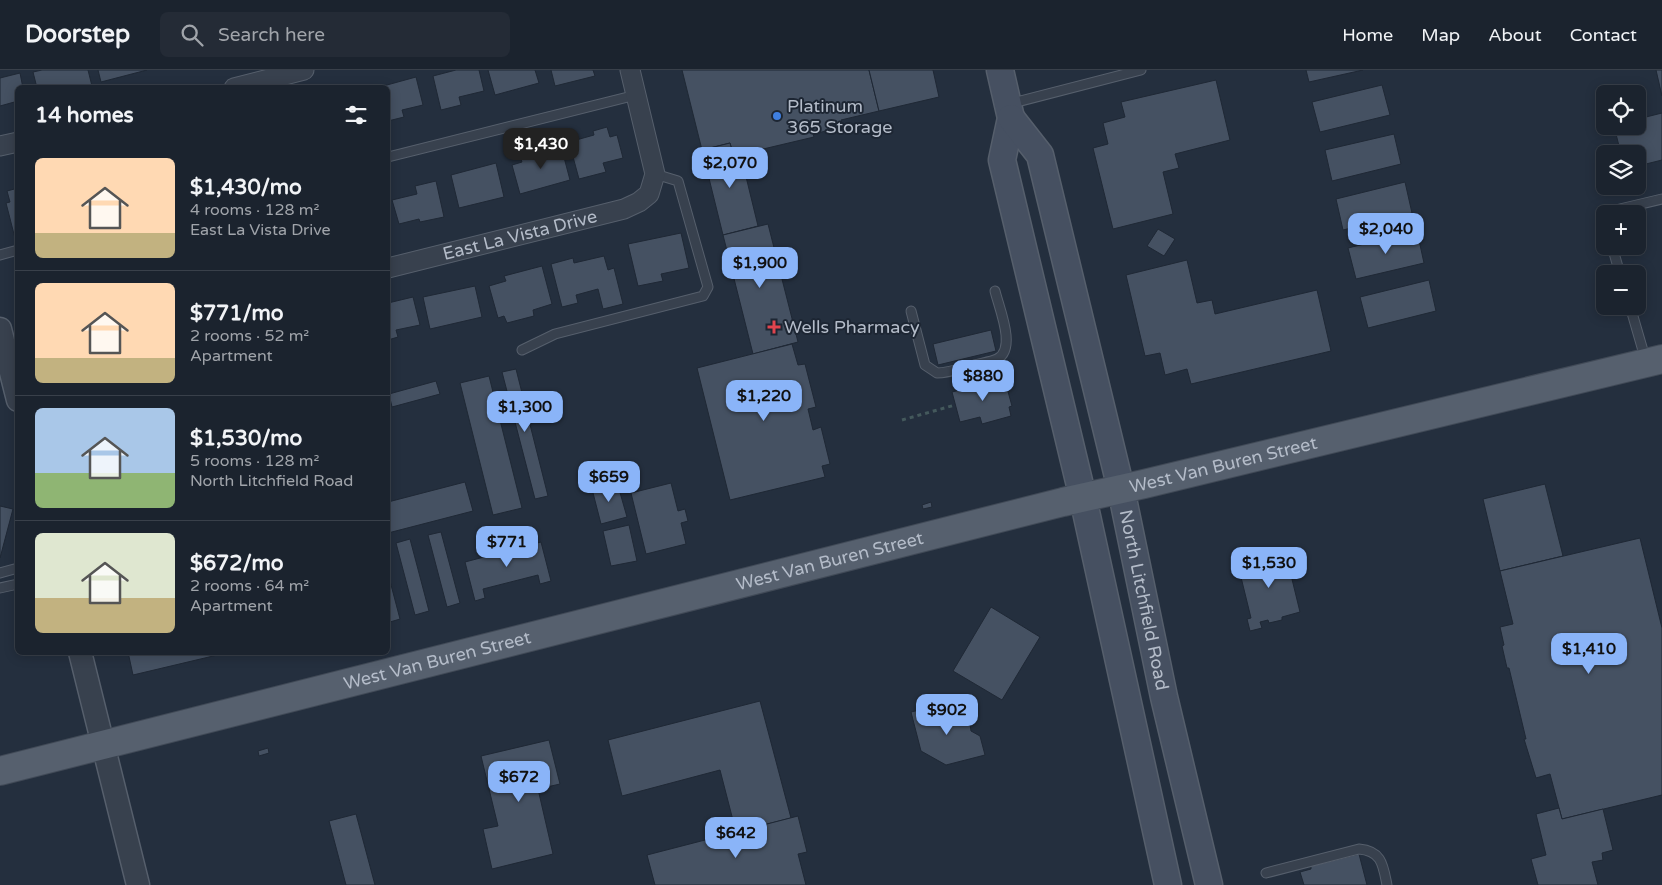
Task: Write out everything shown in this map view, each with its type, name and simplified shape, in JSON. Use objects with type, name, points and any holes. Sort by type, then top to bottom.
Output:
[{"type":"main road","name":"North Litchfield Road","points":[[1000,70],[1010,111],[1040,155],[1121,489],[1164,697],[1209,885]]},
{"type":"main road","name":"North Litchfield Road","points":[[1010,111],[1002,160],[1083,498],[1168,885]]},
{"type":"main road","name":"West Van Buren Street","points":[[0,771],[1083,498],[1654,360]]},
{"type":"street","points":[[246,85],[304,70]]},
{"type":"street","points":[[630,70],[655,174]]},
{"type":"street","points":[[0,146],[15,143]]},
{"type":"street","name":"East La Vista Drive","points":[[390,268],[624,210],[639,202],[648,194],[655,174]]},
{"type":"street","points":[[0,329],[13,361],[15,377]]},
{"type":"street","points":[[81,655],[138,885]]},
{"type":"lane","points":[[1010,111],[1141,70]]},
{"type":"lane","points":[[390,157],[636,95]]},
{"type":"lane","points":[[522,350],[555,334],[702,296],[708,287],[678,181],[655,174]]},
{"type":"lane","points":[[1636,205],[1662,199]]},
{"type":"lane","points":[[0,255],[15,251]]},
{"type":"lane","points":[[911,311],[925,365],[937,373],[953,371],[997,359],[1004,353],[1007,346],[1007,337],[995,291]]},
{"type":"lane","points":[[1634,315],[1654,360]]},
{"type":"lane","points":[[0,573],[15,569]]},
{"type":"lane","points":[[0,588],[15,585]]},
{"type":"lane","points":[[1266,873],[1360,850],[1368,850],[1375,853],[1380,859],[1387,885]]},
{"type":"path","points":[[902,420],[955,405]]},
{"type":"building","points":[[42,70],[88,70],[92,85],[36,85],[33,72]]},
{"type":"building","points":[[98,70],[147,70],[101,82]]},
{"type":"building","points":[[456,70],[479,70],[484,91],[459,97],[461,105],[441,110],[433,76]]},
{"type":"building","points":[[488,70],[535,70],[539,83],[495,95]]},
{"type":"building","points":[[551,70],[593,70],[595,76],[555,86]]},
{"type":"building","name":"Platinum 365 Storage","points":[[682,70],[869,70],[879,111],[841,120],[843,127],[813,134],[814,137],[759,150],[759,148],[733,154],[730,143],[702,150]]},
{"type":"building","points":[[869,70],[933,70],[939,97],[879,111]]},
{"type":"building","points":[[1306,70],[1363,70],[1309,82]]},
{"type":"building","points":[[1656,70],[1662,70],[1662,96]]},
{"type":"building","points":[[20,73],[22,85],[15,85],[15,102],[0,106],[0,78]]},
{"type":"building","points":[[416,77],[423,105],[402,110],[404,117],[390,120],[390,85],[387,85]]},
{"type":"building","points":[[1216,80],[1230,140],[1175,154],[1179,168],[1163,172],[1173,214],[1113,229],[1093,148],[1108,144],[1103,123],[1125,117],[1121,102]]},
{"type":"building","points":[[1382,85],[1390,115],[1320,132],[1312,102]]},
{"type":"building","points":[[1662,113],[1662,160],[1646,164],[1646,145],[1619,145],[1616,135],[1646,135],[1646,117]]},
{"type":"building","points":[[607,127],[610,137],[617,135],[623,158],[603,163],[606,172],[579,179],[569,142],[594,135],[593,131]]},
{"type":"building","points":[[1394,134],[1401,164],[1332,181],[1325,150]]},
{"type":"building","points":[[730,143],[733,154],[740,152],[758,226],[723,235],[702,150]]},
{"type":"building","points":[[561,146],[570,180],[520,194],[512,165],[522,162],[520,157]]},
{"type":"building","points":[[496,163],[504,197],[459,208],[451,175]]},
{"type":"building","points":[[436,181],[444,217],[420,222],[419,219],[399,224],[392,200],[417,194],[415,186]]},
{"type":"building","points":[[1405,182],[1412,213],[1343,230],[1336,199]]},
{"type":"building","points":[[15,189],[15,238],[6,203],[10,202],[7,191]]},
{"type":"building","points":[[768,224],[798,342],[753,354],[723,235]]},
{"type":"building","points":[[1158,229],[1175,239],[1164,256],[1147,246]]},
{"type":"building","points":[[1417,231],[1424,263],[1356,279],[1348,248]]},
{"type":"building","points":[[681,233],[689,268],[661,274],[663,281],[638,286],[628,244]]},
{"type":"building","points":[[604,256],[608,270],[614,268],[623,304],[603,309],[598,289],[576,295],[578,303],[562,307],[551,264],[573,258],[574,263]]},
{"type":"building","points":[[1187,260],[1197,303],[1212,300],[1215,314],[1317,290],[1331,351],[1191,384],[1187,369],[1165,375],[1160,353],[1145,356],[1126,275]]},
{"type":"building","points":[[542,266],[552,304],[533,310],[534,316],[507,323],[504,316],[498,318],[489,286],[506,281],[504,276]]},
{"type":"building","points":[[1429,280],[1436,311],[1368,328],[1360,297]]},
{"type":"building","points":[[475,286],[482,317],[430,329],[423,297]]},
{"type":"building","points":[[413,297],[420,325],[396,330],[398,337],[390,339],[390,303]]},
{"type":"building","points":[[991,330],[996,351],[938,365],[933,344]]},
{"type":"building","points":[[792,344],[798,365],[805,364],[816,407],[808,409],[813,430],[821,427],[830,464],[822,466],[825,477],[730,500],[697,368]]},
{"type":"building","points":[[516,369],[548,496],[535,499],[502,372]]},
{"type":"building","points":[[489,376],[522,508],[493,515],[460,383]]},
{"type":"building","points":[[1002,379],[1004,389],[1007,388],[1012,406],[1009,407],[1011,416],[982,424],[980,417],[960,422],[952,392]]},
{"type":"building","points":[[436,381],[440,394],[392,407],[390,394]]},
{"type":"building","points":[[465,482],[473,511],[390,532],[390,501]]},
{"type":"building","points":[[617,482],[627,517],[601,524],[592,489]]},
{"type":"building","points":[[671,483],[678,511],[685,509],[688,521],[681,523],[686,544],[646,554],[631,493]]},
{"type":"building","points":[[1545,484],[1563,556],[1500,571],[1483,499]]},
{"type":"building","points":[[931,502],[932,507],[923,509],[922,505]]},
{"type":"building","points":[[0,506],[13,509],[0,558]]},
{"type":"building","points":[[629,525],[637,561],[611,566],[603,531]]},
{"type":"building","points":[[441,532],[460,603],[447,607],[428,535]]},
{"type":"building","points":[[1640,538],[1662,628],[1662,795],[1562,819],[1550,774],[1536,778],[1524,739],[1526,739],[1502,646],[1504,645],[1500,627],[1513,624],[1500,571]]},
{"type":"building","points":[[410,539],[429,611],[415,615],[396,543]]},
{"type":"building","points":[[541,542],[551,581],[540,584],[538,575],[483,589],[485,598],[475,601],[465,562]]},
{"type":"building","points":[[1286,553],[1287,556],[1292,555],[1296,570],[1290,571],[1300,612],[1282,617],[1282,620],[1269,623],[1268,620],[1260,622],[1262,628],[1250,631],[1247,619],[1251,618],[1238,565]]},
{"type":"building","points":[[390,581],[400,619],[390,622]]},
{"type":"building","points":[[991,607],[1040,637],[1002,700],[953,671]]},
{"type":"building","points":[[129,655],[217,655],[133,675]]},
{"type":"building","points":[[760,701],[791,818],[736,832],[720,770],[622,796],[608,740]]},
{"type":"building","points":[[932,707],[939,711],[952,708],[969,718],[971,731],[980,736],[985,755],[946,765],[921,751],[911,712]]},
{"type":"building","points":[[549,740],[560,784],[538,789],[553,854],[492,869],[483,829],[498,826],[481,756]]},
{"type":"building","points":[[268,748],[269,753],[259,756],[258,751]]},
{"type":"building","points":[[1559,808],[1562,819],[1603,809],[1613,850],[1602,853],[1603,860],[1592,862],[1598,885],[1538,885],[1531,859],[1546,855],[1536,814]]},
{"type":"building","points":[[356,814],[375,885],[346,885],[329,821]]},
{"type":"building","points":[[798,816],[807,852],[798,854],[806,885],[655,885],[647,855]]},
{"type":"building","points":[[1359,854],[1367,885],[1304,885],[1300,872],[1311,869],[1311,866]]},
{"type":"place","name":"Platinum 365 Storage","points":[[777,116]]},
{"type":"place","name":"Wells Pharmacy","points":[[774,327]]}]
